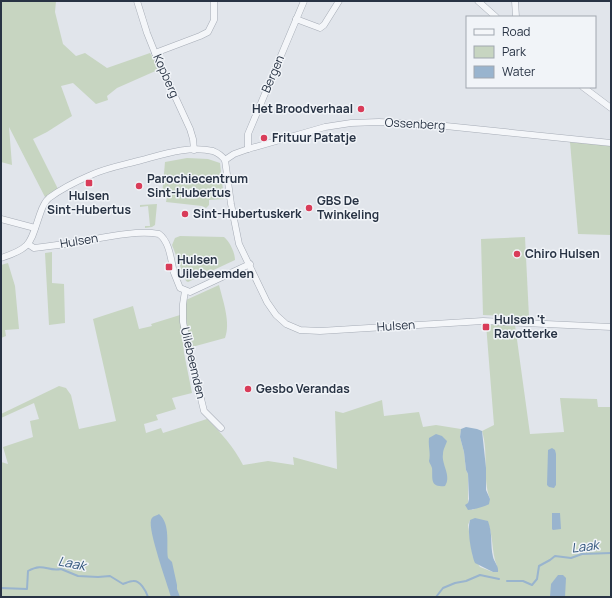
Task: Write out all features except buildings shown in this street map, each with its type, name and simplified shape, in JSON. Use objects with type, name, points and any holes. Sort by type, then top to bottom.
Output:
[{"type":"street","name":"Kopberg","points":[[137,1],[147,34],[190,129],[194,150]]},
{"type":"street","points":[[155,53],[208,32],[214,20],[214,1]]},
{"type":"street","name":"Bergen","points":[[248,149],[248,134],[304,1]]},
{"type":"street","points":[[296,19],[320,28],[324,25],[339,1]]},
{"type":"street","points":[[478,1],[495,16]]},
{"type":"street","points":[[515,1],[516,16]]},
{"type":"street","points":[[584,88],[611,108]]},
{"type":"street","name":"Ossenberg","points":[[225,160],[234,154],[248,149],[325,127],[351,123],[379,122],[436,125],[611,143]]},
{"type":"street","points":[[1,258],[19,252],[28,244],[41,210],[47,200],[77,181],[93,174],[125,164],[194,150],[213,151],[222,156],[225,160]]},
{"type":"street","name":"Hulsen","points":[[225,160],[236,235],[239,244],[250,264],[267,302],[280,320],[291,327],[308,331],[483,321],[611,327]]},
{"type":"street","points":[[1,219],[35,228]]},
{"type":"street","name":"Hulsen","points":[[28,244],[34,248],[122,235],[156,234],[165,240],[180,288],[185,291]]},
{"type":"street","points":[[185,291],[190,292],[250,264]]},
{"type":"street","name":"Uilebeemden","points":[[185,291],[183,322],[204,411],[221,428]]},
{"type":"green space","points":[[1,1],[56,1],[55,12],[63,44],[76,56],[85,53],[107,68],[150,53],[160,69],[117,88],[107,96],[108,100],[96,104],[73,83],[61,86],[72,116],[33,139],[58,189],[45,197],[9,127],[12,165],[1,162]]},
{"type":"green space","points":[[570,142],[611,146],[611,235],[578,234]]},
{"type":"green space","points":[[187,158],[208,159],[220,163],[224,199],[209,200],[209,205],[206,208],[202,206],[166,202],[167,197],[162,196],[165,162]]},
{"type":"green space","points":[[157,204],[155,225],[145,228],[145,226],[150,226],[148,206],[140,207],[140,205]]},
{"type":"green space","points":[[180,236],[224,237],[232,248],[235,260],[188,282],[186,281],[172,245],[175,238]]},
{"type":"green space","points":[[525,237],[529,317],[483,315],[481,239]]},
{"type":"green space","points":[[52,252],[52,283],[64,284],[65,323],[49,325],[45,253]]},
{"type":"green space","points":[[8,263],[15,286],[19,329],[5,330],[6,336],[1,338],[1,265]]},
{"type":"green space","points":[[219,285],[227,319],[227,332],[225,338],[192,347],[186,318],[186,300]]},
{"type":"green space","points":[[133,306],[139,329],[152,326],[151,324],[180,315],[184,353],[192,393],[172,398],[176,409],[156,415],[158,420],[144,424],[146,433],[161,428],[163,433],[207,419],[227,440],[243,465],[268,461],[294,465],[293,457],[337,469],[335,411],[343,413],[382,400],[384,416],[419,412],[423,427],[436,425],[461,429],[460,437],[468,474],[468,503],[472,510],[481,506],[490,499],[486,483],[485,448],[482,431],[494,425],[486,324],[515,325],[530,434],[564,432],[560,398],[597,399],[598,407],[611,407],[611,597],[1,597],[1,462],[8,464],[3,447],[33,437],[30,421],[39,419],[34,403],[1,418],[1,414],[59,386],[66,388],[71,395],[79,429],[116,421],[93,319]],"holes":[[[470,520],[487,521],[491,532],[497,566],[493,572],[480,567],[473,557],[468,525]]]},
{"type":"water","points":[[466,427],[482,431],[486,468],[486,490],[490,499],[488,505],[468,510],[465,505],[468,503],[469,499],[468,474],[460,437],[461,429]]},
{"type":"water","points":[[436,434],[442,436],[447,441],[443,450],[443,462],[447,474],[447,482],[445,486],[434,484],[432,478],[432,468],[429,461],[429,438]]},
{"type":"water","points":[[552,448],[555,450],[556,454],[556,485],[554,488],[547,485],[548,450]]},
{"type":"water","points":[[552,513],[560,513],[561,529],[552,529]]},
{"type":"water","points":[[159,514],[163,518],[167,529],[168,558],[172,562],[180,597],[171,597],[152,535],[151,520]]},
{"type":"water","points":[[475,518],[488,521],[493,557],[498,568],[498,572],[493,572],[475,563],[469,535],[469,524],[470,520]]},
{"type":"water","points":[[558,575],[563,575],[566,578],[565,597],[550,597],[551,584]]},
{"type":"waterway","name":"Laak","points":[[507,581],[523,581],[532,585],[537,579],[539,566],[555,556],[571,558],[582,554],[611,553]]},
{"type":"waterway","name":"Laak","points":[[1,588],[27,589],[28,571],[33,568],[42,567],[56,570],[61,569],[78,576],[110,576],[123,584],[136,581],[142,586],[148,597]]},
{"type":"waterway","name":"Laak","points":[[436,597],[443,588],[480,575],[499,579]]},
{"type":"place","name":"Het Broodverhaal","points":[[361,109]]},
{"type":"place","name":"Frituur Patatje","points":[[264,138]]},
{"type":"place","name":"Hulsen Sint-Hubertus","points":[[89,183]]},
{"type":"place","name":"Parochiecentrum Sint-Hubertus","points":[[139,186]]},
{"type":"place","name":"GBS De Twinkeling","points":[[309,208]]},
{"type":"place","name":"Sint-Hubertuskerk","points":[[185,214]]},
{"type":"place","name":"Chiro Hulsen","points":[[517,254]]},
{"type":"place","name":"Hulsen Uilebeemden","points":[[169,267]]},
{"type":"place","name":"Hulsen 't Ravotterke","points":[[486,327]]},
{"type":"place","name":"Gesbo Verandas","points":[[248,389]]}]
